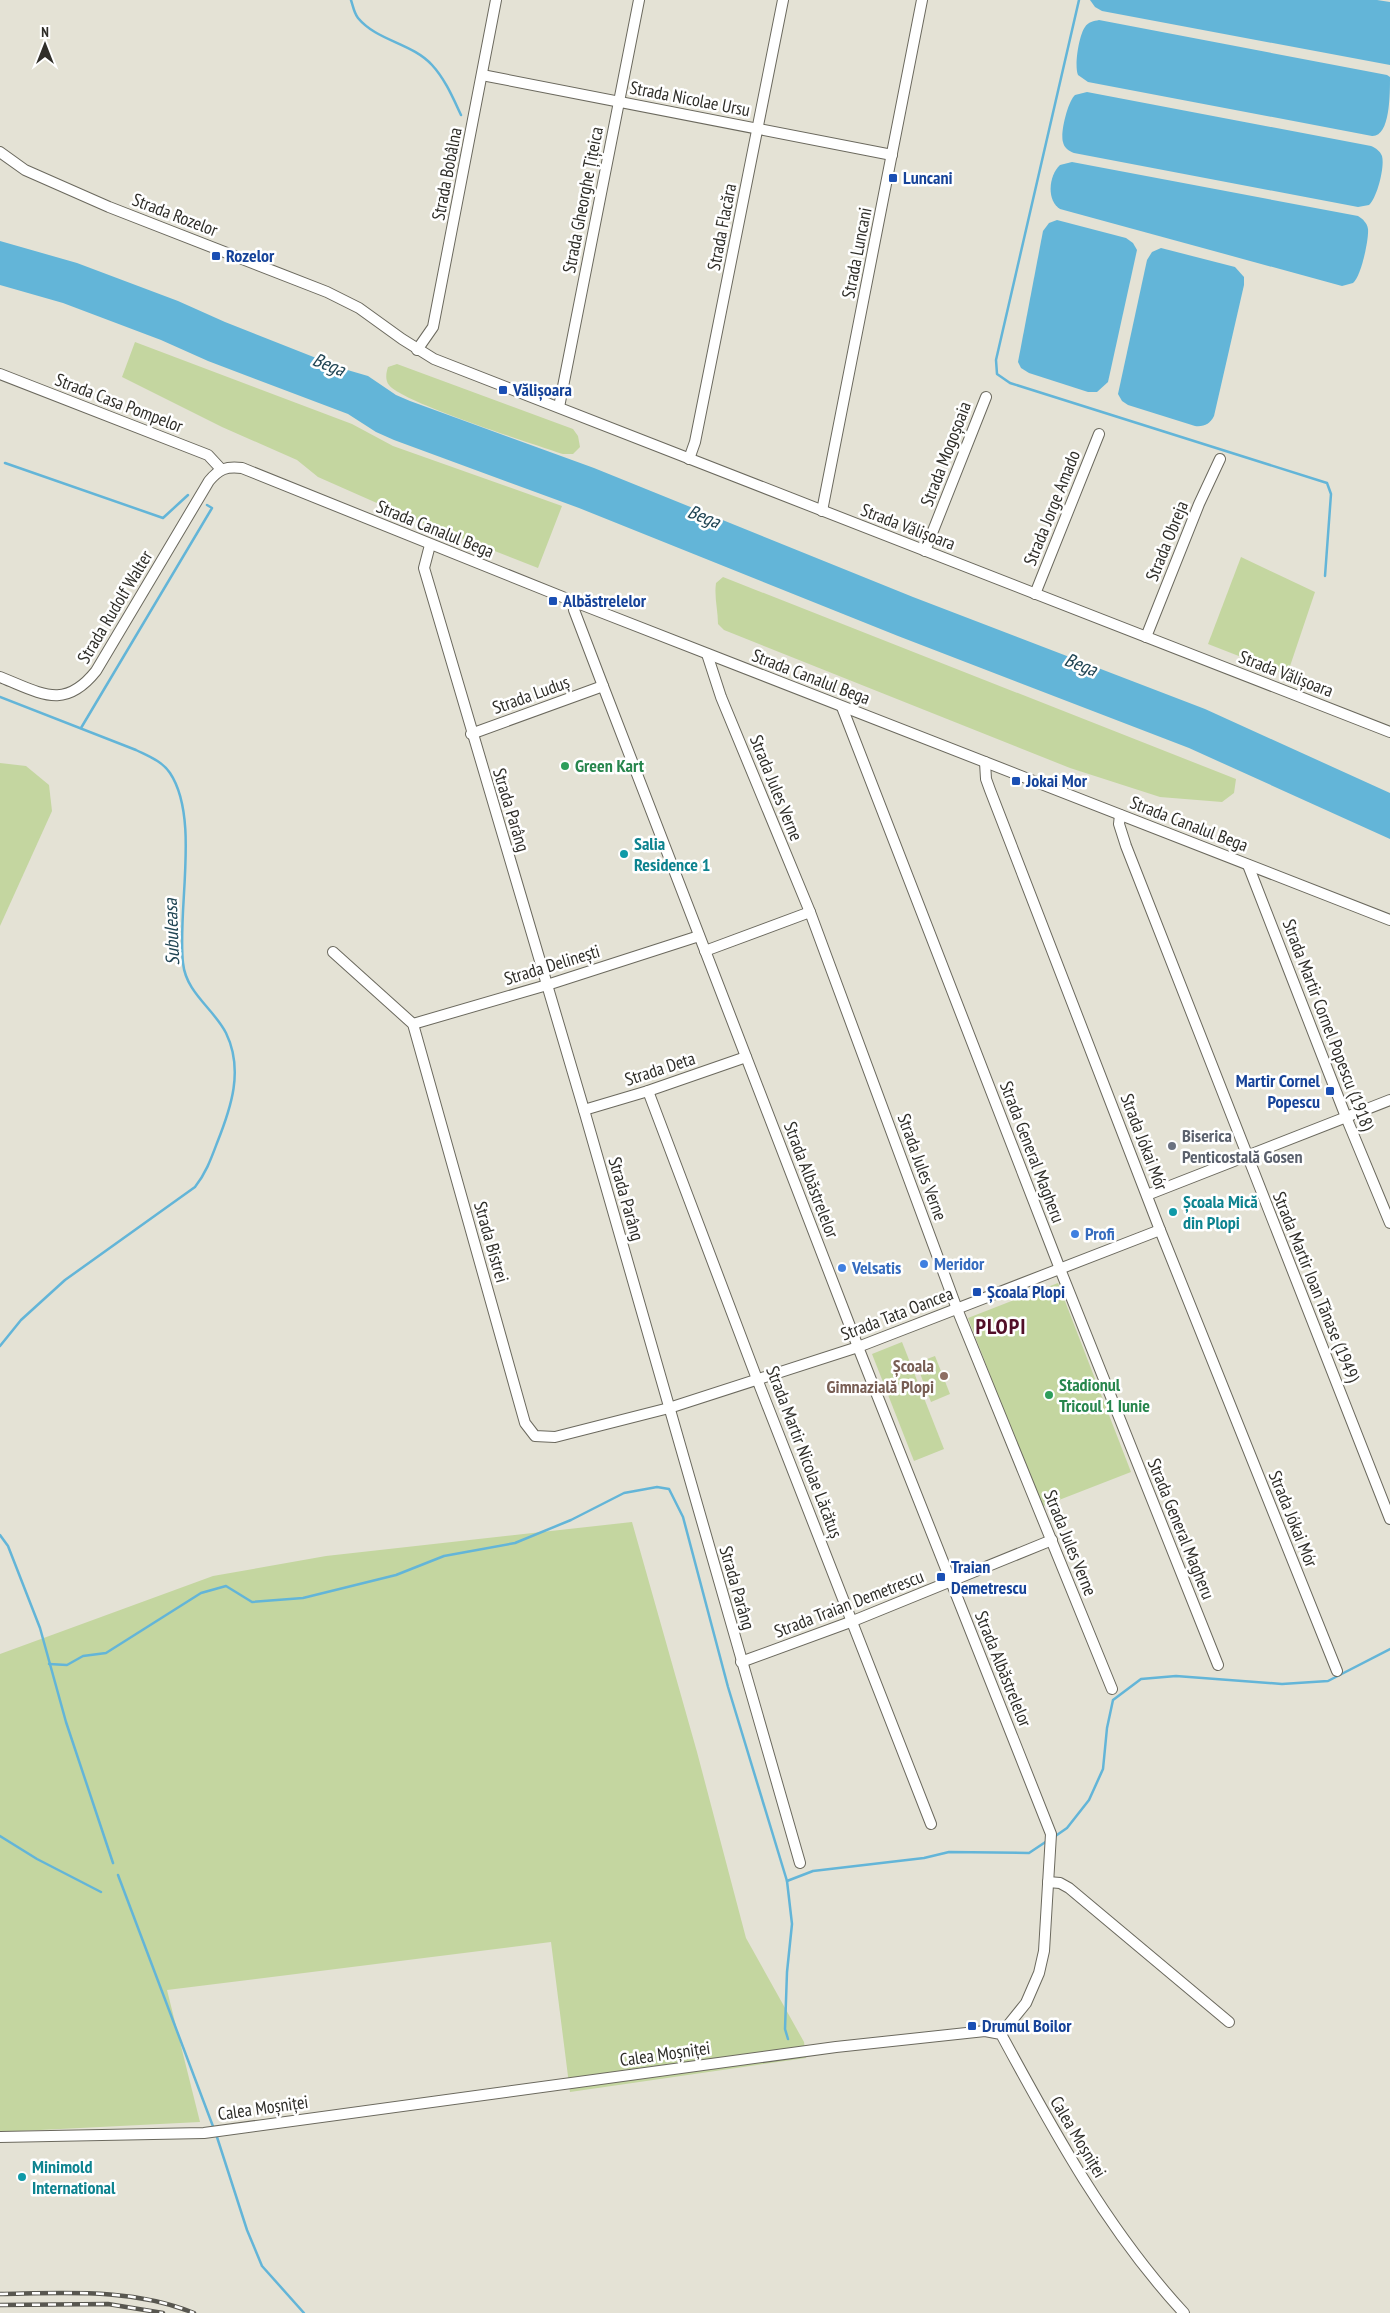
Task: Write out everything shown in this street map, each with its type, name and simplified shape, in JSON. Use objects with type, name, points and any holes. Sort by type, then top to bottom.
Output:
[{"type":"street","name":"Strada Bobâlna","points":[[417,350],[433,326],[496,0]]},
{"type":"street","name":"Strada Gheorghe Țițeica","points":[[559,407],[639,0]]},
{"type":"street","name":"Strada Flacăra","points":[[689,459],[695,442],[783,0]]},
{"type":"street","name":"Strada Luncani","points":[[822,511],[922,0]]},
{"type":"street","name":"Strada Nicolae Ursu","points":[[482,75],[892,155]]},
{"type":"street","name":"Strada Rozelor","points":[[0,152],[25,170],[109,207],[327,292],[358,308],[417,350]]},
{"type":"street","name":"Strada Vălișoara","points":[[417,350],[434,359],[1390,732]]},
{"type":"street","name":"Strada Casa Pompelor","points":[[0,374],[208,455],[221,469]]},
{"type":"street","name":"Strada Mogoșoaia","points":[[925,551],[986,397]]},
{"type":"street","name":"Strada Jorge Amado","points":[[1035,594],[1099,434]]},
{"type":"street","name":"Strada Obreja","points":[[1146,637],[1199,504],[1220,459]]},
{"type":"street","name":"Strada Canalul Bega","points":[[221,469],[231,467],[242,468],[430,545],[1390,920]]},
{"type":"street","name":"Strada Rudolf Walter","points":[[0,677],[50,695],[62,696],[80,689],[96,671],[209,482],[221,469]]},
{"type":"street","name":"Strada Parâng","points":[[430,545],[424,568],[471,734],[584,1110],[800,1863]]},
{"type":"street","name":"Strada Albăstrelelor","points":[[575,602],[574,610],[699,936],[858,1347],[1051,1834],[1044,1951],[1039,1973],[1026,2003],[1001,2034]]},
{"type":"street","name":"Strada Jules Verne","points":[[707,654],[721,697],[810,912],[957,1309],[1112,1689]]},
{"type":"street","name":"Strada Luduș","points":[[471,734],[603,686]]},
{"type":"street","name":"Strada General Magheru","points":[[842,707],[1060,1269],[1218,1664]]},
{"type":"street","name":"Strada Jókai Mór","points":[[985,762],[986,779],[990,790],[1160,1230],[1336,1671]]},
{"type":"street","name":"Strada Martir Ioan Tănase (1949)","points":[[1120,815],[1119,824],[1126,846],[1390,1519]]},
{"type":"street","name":"Strada Martir Cornel Popescu (1918)","points":[[1248,865],[1346,1118],[1390,1223]]},
{"type":"street","points":[[705,951],[810,912]]},
{"type":"street","name":"Strada Delinești","points":[[413,1024],[546,985],[699,936]]},
{"type":"street","points":[[333,952],[413,1024]]},
{"type":"street","name":"Strada Bistrei","points":[[413,1024],[525,1423],[529,1430],[535,1436],[555,1437],[669,1408]]},
{"type":"street","name":"Strada Deta","points":[[584,1110],[648,1091],[746,1057]]},
{"type":"street","name":"Strada Martir Nicolae Lăcătuș","points":[[648,1091],[757,1379],[931,1824]]},
{"type":"street","points":[[1147,1195],[1390,1100]]},
{"type":"street","name":"Strada Tata Oancea","points":[[669,1408],[858,1347],[1160,1230]]},
{"type":"street","name":"Strada Traian Demetrescu","points":[[741,1662],[853,1621],[1052,1540]]},
{"type":"street","points":[[1048,1882],[1060,1883],[1069,1888],[1229,2022]]},
{"type":"street","name":"Calea Moșniței","points":[[0,2137],[204,2133],[836,2047],[973,2031],[1001,2034],[1023,2075],[1115,2228],[1184,2313]]},
{"type":"green space","points":[[135,342],[352,424],[393,446],[562,506],[538,568],[413,519],[318,477],[297,460],[222,427],[122,377]]},
{"type":"green space","points":[[397,364],[573,429],[578,436],[580,447],[573,454],[563,454],[418,402],[399,393],[389,385],[386,376],[388,367]]},
{"type":"green space","points":[[1241,557],[1315,592],[1287,675],[1208,644]]},
{"type":"green space","points":[[723,577],[1236,779],[1234,793],[1222,802],[1160,797],[1070,768],[724,630],[718,624],[715,593],[716,583]]},
{"type":"green space","points":[[0,763],[26,766],[49,785],[52,811],[0,926]]},
{"type":"green space","name":"Stadionul Tricoul 1 Iunie","points":[[1058,1283],[1131,1472],[1041,1507],[968,1318]]},
{"type":"green space","points":[[902,1342],[944,1449],[914,1461],[872,1354]]},
{"type":"green space","points":[[935,1356],[950,1394],[931,1402],[916,1363]]},
{"type":"green space","points":[[632,1522],[697,1752],[746,1938],[804,2042],[806,2058],[570,2092],[551,1942],[167,1990],[200,2122],[0,2132],[0,1654],[213,1576],[326,1556]]},
{"type":"water","points":[[1090,0],[1377,0],[1390,2],[1390,65],[1102,11],[1095,7]]},
{"type":"water","points":[[1099,20],[1387,75],[1390,77],[1390,94],[1386,123],[1378,134],[1372,136],[1088,82],[1078,75],[1078,51],[1086,25]]},
{"type":"water","points":[[1087,92],[1371,146],[1378,150],[1383,161],[1377,189],[1369,205],[1358,207],[1074,153],[1067,149],[1062,138],[1067,110],[1075,95]]},
{"type":"water","points":[[1072,162],[1358,216],[1364,221],[1368,229],[1362,266],[1353,283],[1342,286],[1060,209],[1051,194],[1051,181],[1056,169],[1060,165]]},
{"type":"water","points":[[1057,220],[1126,238],[1133,243],[1137,250],[1108,382],[1097,392],[1088,392],[1029,373],[1021,368],[1018,362],[1043,231],[1049,223]]},
{"type":"water","name":"Bega","points":[[0,241],[77,263],[178,301],[225,322],[344,369],[368,376],[396,395],[410,401],[594,468],[913,597],[1205,709],[1390,793],[1390,839],[1189,748],[898,636],[579,508],[394,440],[376,432],[348,414],[208,361],[161,340],[63,303],[0,285]]},
{"type":"water","points":[[1161,248],[1235,267],[1244,277],[1244,285],[1214,416],[1209,423],[1201,426],[1195,426],[1128,405],[1122,401],[1118,394],[1147,260],[1152,252]]},
{"type":"waterway","points":[[351,0],[357,16],[366,26],[415,52],[437,70],[461,115]]},
{"type":"waterway","points":[[1079,0],[996,360],[997,374],[1010,383],[1327,483],[1331,494],[1325,576]]},
{"type":"waterway","points":[[5,463],[163,518],[188,495]]},
{"type":"waterway","points":[[81,728],[212,508],[207,505]]},
{"type":"waterway","name":"Subuleasa","points":[[0,697],[136,750],[159,762],[170,773],[179,792],[184,814],[186,839],[182,941],[185,974],[195,992],[226,1033],[231,1047],[235,1075],[227,1116],[208,1166],[195,1187],[65,1280],[21,1320],[0,1346]]},
{"type":"waterway","points":[[49,1664],[67,1665],[83,1656],[106,1653],[201,1593],[226,1586],[252,1602],[303,1598],[396,1575],[444,1556],[515,1543],[571,1520],[624,1493],[657,1487],[669,1489],[683,1517],[728,1687],[787,1881],[792,1924],[787,1972],[785,2029],[788,2039]]},
{"type":"waterway","points":[[0,1535],[8,1546],[40,1628],[66,1722],[113,1863]]},
{"type":"waterway","points":[[1054,1837],[1067,1828],[1089,1800],[1103,1769],[1107,1728],[1113,1700],[1141,1679],[1176,1676],[1282,1684],[1328,1681],[1390,1649]]},
{"type":"waterway","points":[[0,1836],[37,1859],[101,1892]]},
{"type":"waterway","points":[[787,1881],[813,1871],[924,1858],[949,1852],[1029,1853],[1047,1841]]},
{"type":"waterway","points":[[118,1875],[214,2129]]},
{"type":"waterway","points":[[216,2134],[247,2230],[262,2266],[304,2313]]},
{"type":"railway","points":[[0,2294],[74,2293],[123,2296],[147,2299],[194,2313]]},
{"type":"railway","points":[[0,2305],[108,2304],[163,2313]]},
{"type":"place","name":"Luncani","points":[[893,178]]},
{"type":"place","name":"Rozelor","points":[[216,256]]},
{"type":"place","name":"Vălișoara","points":[[503,390]]},
{"type":"place","name":"Albăstrelelor","points":[[553,601]]},
{"type":"place","name":"Green Kart","points":[[565,766]]},
{"type":"place","name":"Jokai Mor","points":[[1016,781]]},
{"type":"place","name":"Salia Residence 1","points":[[624,854]]},
{"type":"place","name":"Martir Cornel Popescu","points":[[1330,1091]]},
{"type":"place","name":"Biserica Penticostală Gosen","points":[[1172,1146]]},
{"type":"place","name":"Școala Mică din Plopi","points":[[1173,1212]]},
{"type":"place","name":"Profi","points":[[1075,1234]]},
{"type":"place","name":"Meridor","points":[[924,1264]]},
{"type":"place","name":"Velsatis","points":[[842,1268]]},
{"type":"place","name":"Școala Plopi","points":[[977,1292]]},
{"type":"place","name":"Școala Gimnazială Plopi","points":[[944,1376]]},
{"type":"place","name":"Stadionul Tricoul 1 Iunie","points":[[1049,1395]]},
{"type":"place","name":"Traian Demetrescu","points":[[941,1577]]},
{"type":"place","name":"Drumul Boilor","points":[[972,2026]]},
{"type":"place","name":"Minimold International","points":[[22,2177]]},
{"type":"district","name":"PLOPI","points":[[1001,1326]]}]
